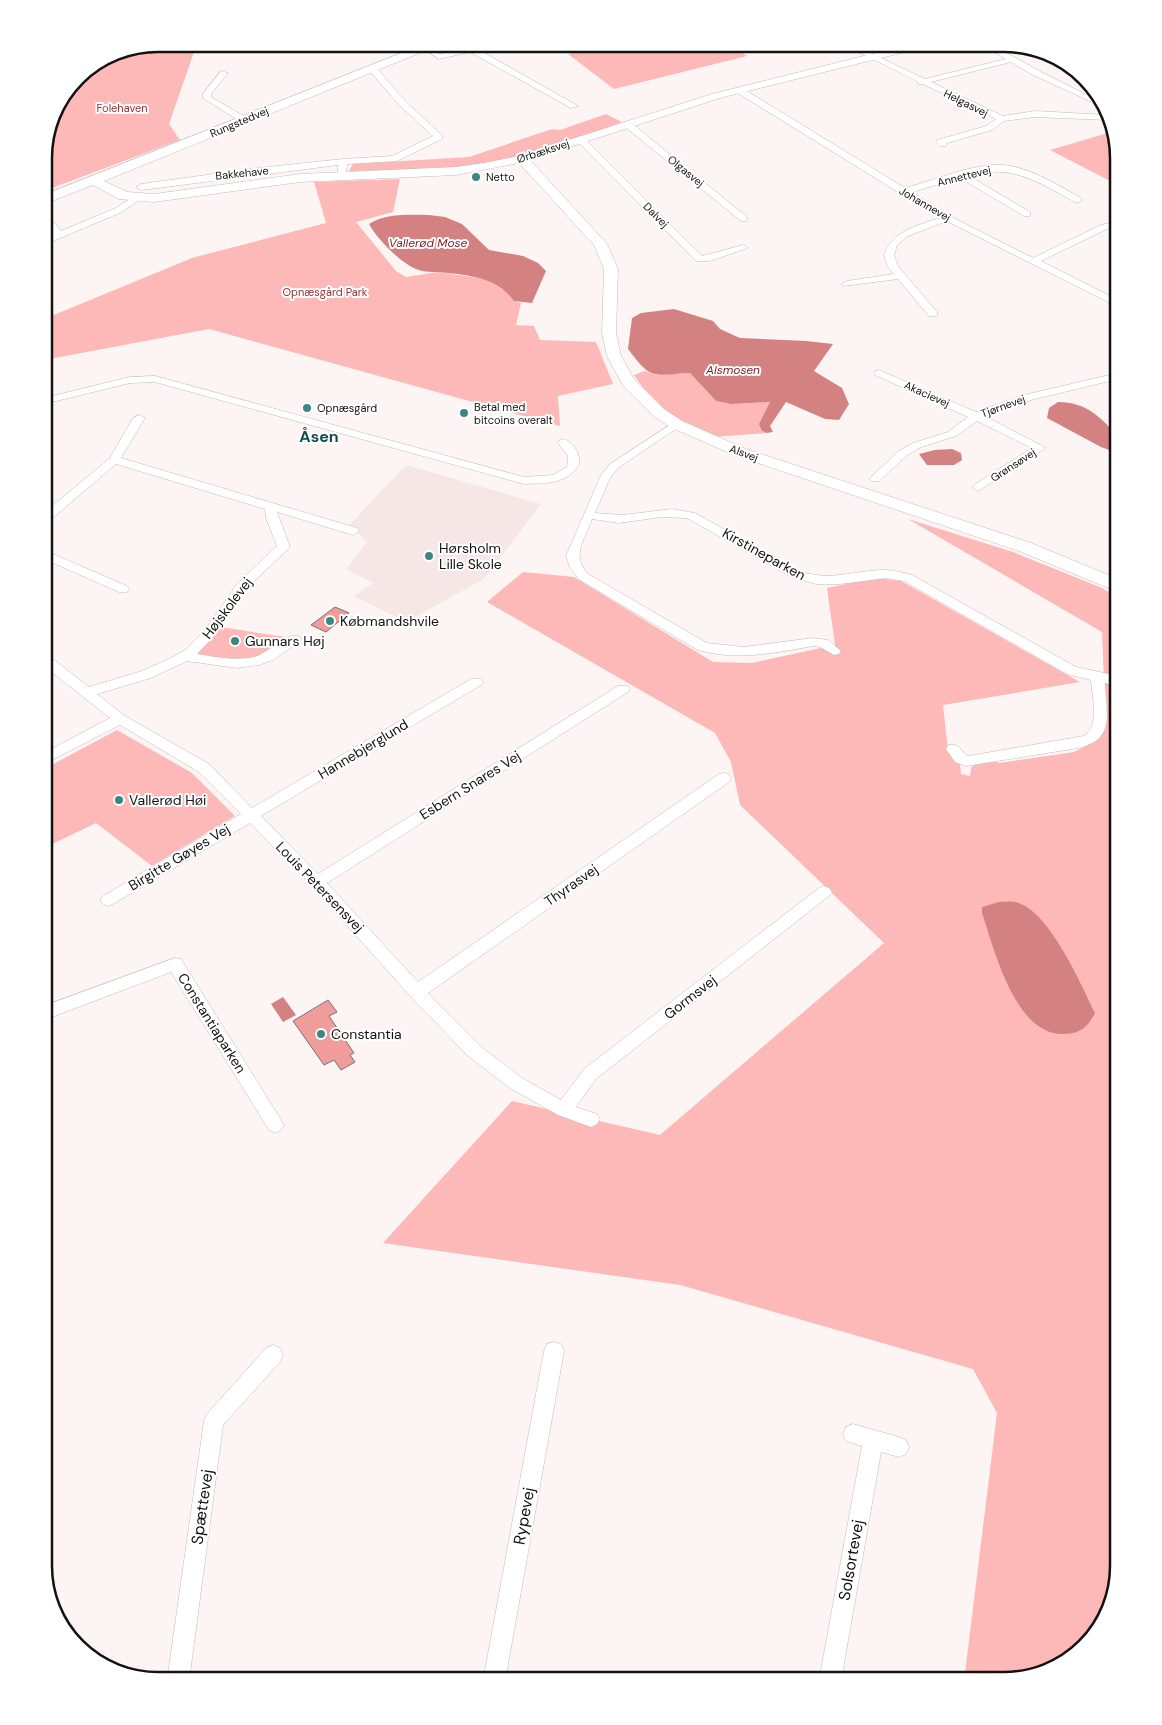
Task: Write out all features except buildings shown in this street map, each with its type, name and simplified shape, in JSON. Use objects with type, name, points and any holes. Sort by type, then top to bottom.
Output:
[{"type":"street","name":"Rungstedvej","points":[[53,197],[410,52]]},
{"type":"street","points":[[434,52],[439,57],[458,52]]},
{"type":"street","points":[[477,52],[574,106]]},
{"type":"street","name":"Helgasvej","points":[[865,53],[921,82],[1002,119]]},
{"type":"street","name":"Ørbæksvej","points":[[94,181],[114,192],[138,193],[154,198],[342,168],[456,171],[522,159],[627,124],[739,90],[886,53]]},
{"type":"street","points":[[1000,53],[1056,84],[1092,101]]},
{"type":"street","name":"Helgasvej","points":[[921,82],[1011,60]]},
{"type":"street","points":[[342,168],[394,159],[439,137],[401,102],[372,68]]},
{"type":"street","points":[[224,73],[207,94],[207,98],[244,120]]},
{"type":"street","name":"Johannevej","points":[[739,90],[947,218],[1110,300]]},
{"type":"street","points":[[1002,119],[1035,114],[1101,118]]},
{"type":"street","name":"Helgasvej","points":[[943,144],[940,142],[989,128],[1002,119]]},
{"type":"street","name":"Olgasvej","points":[[627,124],[744,219]]},
{"type":"street","name":"Dalvej","points":[[580,139],[699,259],[707,259],[743,248]]},
{"type":"street","name":"Alsvej","points":[[522,159],[600,244],[611,269],[609,334],[614,356],[627,381],[658,412],[676,424],[740,452],[1025,547],[1110,582]]},
{"type":"street","name":"Annettevej","points":[[904,192],[985,168],[1014,169],[1028,173],[1078,200]]},
{"type":"street","points":[[961,175],[1027,214]]},
{"type":"street","points":[[53,238],[119,210],[138,193]]},
{"type":"street","points":[[933,314],[901,276],[890,261],[889,255],[894,244],[905,234],[947,218]]},
{"type":"street","points":[[53,226],[59,236]]},
{"type":"street","points":[[1034,261],[1110,226]]},
{"type":"street","points":[[846,284],[901,276]]},
{"type":"street","name":"Akacievej","points":[[879,373],[976,416]]},
{"type":"street","name":"Tjørnevej","points":[[875,479],[902,453],[917,445],[952,434],[976,416],[990,409],[1028,397],[1110,378]]},
{"type":"street","points":[[53,399],[130,380],[155,380],[524,480],[545,480],[560,476],[572,468],[575,459],[573,451],[563,442]]},
{"type":"street","name":"Grønsøvej","points":[[976,416],[1040,448],[978,487]]},
{"type":"street","points":[[53,512],[114,460],[139,418]]},
{"type":"street","points":[[676,424],[614,466],[605,477],[572,556],[576,568],[584,577],[703,647],[722,652],[744,652],[813,642],[823,643],[834,652]]},
{"type":"street","points":[[114,460],[353,531]]},
{"type":"street","name":"Højskolevej","points":[[85,693],[150,672],[184,656],[200,644],[217,624],[230,601],[254,572],[284,547],[272,518],[271,508]]},
{"type":"street","name":"Kirstineparken","points":[[588,515],[622,519],[664,512],[687,514],[700,519],[795,574],[808,579],[837,581],[873,574],[900,576],[1072,671],[1110,679]]},
{"type":"street","points":[[53,558],[123,589]]},
{"type":"street","name":"Højskolevej","points":[[184,656],[239,663],[253,662],[267,658],[294,639]]},
{"type":"street","name":"Louis Petersensvej","points":[[53,666],[120,719],[204,768],[317,882],[417,992],[474,1050],[516,1083],[564,1110],[590,1119]]},
{"type":"street","points":[[953,749],[966,768],[1090,739],[1098,731],[1100,725],[1098,677]]},
{"type":"street","name":"Hannebjerglund","points":[[250,814],[264,808],[476,682]]},
{"type":"street","name":"Esbern Snares Vej","points":[[317,882],[623,689]]},
{"type":"street","points":[[53,754],[120,719]]},
{"type":"street","name":"Thyrasvej","points":[[417,992],[724,778]]},
{"type":"street","name":"Birgitte Gøyes Vej","points":[[108,900],[250,814]]},
{"type":"street","name":"Gormsvej","points":[[564,1110],[590,1074],[824,892]]},
{"type":"street","name":"Constantiaparken","points":[[52,1010],[175,964],[276,1125]]},
{"type":"street","name":"Rypevej","points":[[496,1672],[554,1351]]},
{"type":"street","name":"Spættevej","points":[[179,1672],[214,1421],[273,1355]]},
{"type":"street","name":"Solsortevej","points":[[831,1672],[863,1437],[899,1448]]},
{"type":"shaded area","name":"Hørsholm Lille Skole","points":[[406,465],[541,504],[484,579],[406,622],[354,596],[373,583],[346,569],[367,542],[350,524]]},
{"type":"green space","name":"Folehaven","points":[[194,52],[169,124],[180,140],[53,188],[53,144],[63,111],[83,83],[99,70],[124,58],[144,53]]},
{"type":"green space","points":[[741,53],[747,56],[614,89],[568,54]]},
{"type":"green space","points":[[606,114],[622,122],[555,146],[504,160],[436,169],[349,171],[353,164],[469,157],[552,129],[560,130]]},
{"type":"green space","points":[[1107,133],[1109,144],[1110,181],[1050,150]]},
{"type":"green space","name":"Opnæsgård Park","points":[[400,179],[393,212],[356,222],[396,271],[406,277],[438,272],[486,279],[507,292],[514,301],[521,303],[516,325],[534,326],[540,340],[596,342],[613,384],[558,396],[560,426],[209,329],[53,358],[53,315],[192,258],[326,223],[314,182]]},
{"type":"green space","points":[[645,371],[656,375],[690,373],[716,401],[731,404],[771,402],[762,431],[767,433],[712,437],[684,423],[663,408],[645,391],[634,375]]},
{"type":"green space","points":[[908,519],[1013,552],[1110,593],[1109,1581],[1101,1607],[1088,1631],[1079,1642],[1057,1658],[1031,1669],[1018,1672],[965,1672],[997,1413],[973,1369],[680,1285],[383,1243],[512,1101],[660,1135],[884,943],[740,805],[731,762],[715,733],[487,602],[523,572],[574,577],[713,662],[752,663],[835,645],[827,588],[874,578],[901,581],[1080,682],[943,705],[948,750],[960,764],[961,774],[970,776],[971,768],[981,762],[992,761],[999,763],[1074,752],[1099,739],[1106,726],[1102,632]]},
{"type":"green space","points":[[221,627],[285,637],[266,652],[247,659],[238,660],[195,654]]},
{"type":"green space","points":[[117,730],[192,773],[235,816],[152,866],[96,823],[53,844],[53,764]]},
{"type":"water","name":"Vallerød Mose","points":[[429,215],[445,217],[462,224],[489,250],[523,256],[538,263],[546,271],[532,303],[514,301],[498,286],[480,278],[424,271],[412,267],[391,251],[369,224],[390,216]]},
{"type":"water","name":"Alsmosen","points":[[674,309],[713,321],[720,329],[740,338],[833,344],[814,371],[842,388],[849,404],[839,420],[825,419],[786,402],[770,426],[773,432],[767,433],[762,431],[759,424],[770,402],[731,404],[716,401],[690,373],[660,375],[648,371],[642,367],[628,349],[632,318],[641,313]]},
{"type":"water","points":[[1058,402],[1077,405],[1092,412],[1110,428],[1110,450],[1047,418],[1049,408]]},
{"type":"water","points":[[952,449],[961,453],[962,460],[954,465],[927,465],[919,454],[935,450]]},
{"type":"water","points":[[999,902],[1015,902],[1027,907],[1051,932],[1072,967],[1095,1013],[1089,1023],[1082,1029],[1074,1033],[1062,1034],[1046,1030],[1031,1020],[1019,1005],[1000,967],[982,913],[982,907]]},
{"type":"water","points":[[283,997],[296,1015],[283,1022],[271,1004]]},
{"type":"place","name":"Netto","points":[[476,177]]},
{"type":"place","name":"Opnæsgård","points":[[307,408]]},
{"type":"place","name":"Betal med bitcoins overalt","points":[[464,413]]},
{"type":"place","name":"Hørsholm Lille Skole","points":[[429,556]]},
{"type":"place","name":"Købmandshvile","points":[[330,621]]},
{"type":"place","name":"Gunnars Høj","points":[[235,641]]},
{"type":"place","name":"Vallerød Høi","points":[[119,800]]},
{"type":"place","name":"Constantia","points":[[321,1034]]},
{"type":"district","name":"Åsen","points":[[319,436]]}]
